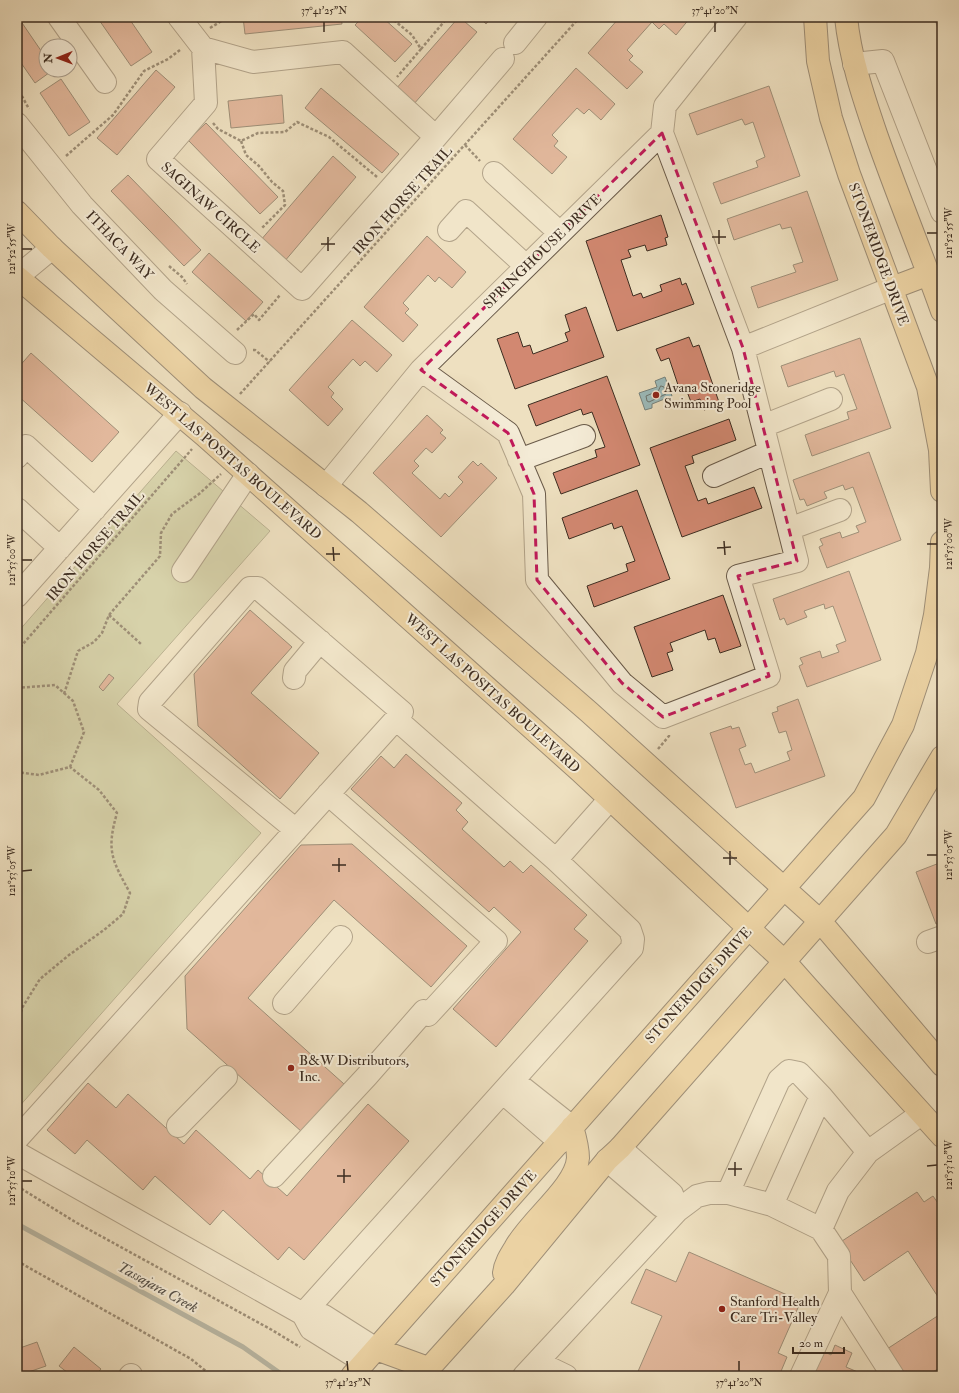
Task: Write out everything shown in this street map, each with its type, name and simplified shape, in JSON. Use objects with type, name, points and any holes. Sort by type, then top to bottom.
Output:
[{"type":"main road","name":"STONERIDGE DRIVE","points":[[815,17],[818,61],[831,118],[849,174],[928,387],[940,450],[942,491]]},
{"type":"main road","points":[[846,17],[854,64],[869,114],[942,311]]},
{"type":"main road","points":[[18,214],[52,248],[203,388],[364,517],[646,764],[820,921],[942,1065]]},
{"type":"main road","points":[[892,288],[929,274]]},
{"type":"main road","name":"WEST LAS POSITAS BOULEVARD","points":[[17,277],[180,413],[532,728],[749,928],[785,962],[942,1136]]},
{"type":"main road","name":"STONERIDGE DRIVE","points":[[361,1366],[864,798],[903,725],[927,653],[936,607],[941,568],[942,542]]},
{"type":"main road","points":[[361,1366],[429,1373],[614,1154],[896,835],[942,757]]},
{"type":"main road","points":[[504,1285],[505,1270],[520,1238],[568,1182],[575,1171],[578,1158],[577,1144],[566,1134]]},
{"type":"street","points":[[59,17],[105,82]]},
{"type":"street","points":[[179,17],[199,43],[206,103]]},
{"type":"street","name":"SAGINAW CIRCLE","points":[[206,103],[158,159],[302,289],[436,137],[536,17]]},
{"type":"street","points":[[421,370],[508,433],[534,494],[536,580],[622,683],[663,717],[769,676],[738,576],[797,560],[743,348],[662,133],[665,106],[736,17]]},
{"type":"street","points":[[199,43],[253,62],[343,52],[436,137]]},
{"type":"street","points":[[854,64],[883,61],[942,212]]},
{"type":"street","name":"ITHACA WAY","points":[[17,124],[82,205],[164,290],[230,348]]},
{"type":"street","name":"SPRINGHOUSE DRIVE","points":[[326,486],[421,370],[662,133]]},
{"type":"street","points":[[494,173],[560,234]]},
{"type":"street","points":[[449,230],[466,210],[526,266]]},
{"type":"street","points":[[17,277],[52,248]]},
{"type":"street","points":[[743,348],[892,288]]},
{"type":"street","points":[[763,426],[831,399]]},
{"type":"street","points":[[17,596],[180,413]]},
{"type":"street","points":[[519,460],[584,436]]},
{"type":"street","points":[[17,457],[26,446],[95,509]]},
{"type":"street","points":[[714,476],[769,452]]},
{"type":"street","points":[[183,572],[241,468]]},
{"type":"street","points":[[17,509],[60,548]]},
{"type":"street","points":[[788,529],[840,510]]},
{"type":"street","points":[[296,830],[148,709],[150,702],[250,588],[258,588],[402,712]]},
{"type":"street","points":[[294,678],[295,671],[320,641]]},
{"type":"street","points":[[17,1139],[396,719],[556,860],[630,930],[633,939],[632,948],[303,1314]]},
{"type":"street","points":[[274,1176],[426,1013],[496,941],[328,794]]},
{"type":"street","points":[[556,860],[610,799]]},
{"type":"street","points":[[284,1003],[341,938]]},
{"type":"street","points":[[728,1193],[779,1080],[789,1071],[799,1073],[821,1096],[868,1152]]},
{"type":"street","points":[[178,1126],[226,1077]]},
{"type":"street","points":[[508,1086],[519,1085],[566,1134]]},
{"type":"street","points":[[772,1205],[821,1096]]},
{"type":"street","points":[[821,1229],[838,1191],[868,1152],[922,1114]]},
{"type":"street","points":[[17,1153],[303,1314],[324,1316],[361,1366]]},
{"type":"street","points":[[614,1154],[661,1206],[677,1211]]},
{"type":"street","points":[[530,1369],[677,1211],[697,1196],[709,1193],[728,1193],[772,1205],[821,1229],[839,1256],[840,1293],[801,1376]]},
{"type":"street","points":[[840,1293],[893,1376]]},
{"type":"street","points":[[530,1369],[566,1376]]},
{"type":"path","points":[[390,17],[412,35],[421,49]]},
{"type":"path","points":[[385,90],[448,17]]},
{"type":"path","name":"IRON HORSE TRAIL","points":[[239,396],[580,17]]},
{"type":"path","points":[[52,168],[113,115],[144,71],[199,43]]},
{"type":"path","points":[[206,103],[210,120],[218,129],[241,142],[246,155],[259,166],[272,182],[283,191],[285,197],[285,205],[248,240]]},
{"type":"path","points":[[241,142],[258,133],[285,132],[297,122],[329,137],[391,188]]},
{"type":"path","points":[[230,348],[238,329],[254,314],[259,320],[292,280]]},
{"type":"path","name":"IRON HORSE TRAIL","points":[[17,651],[188,454]]},
{"type":"path","points":[[64,694],[78,651],[94,642],[102,633],[109,615],[160,556],[161,533],[172,514],[198,494],[241,468]]},
{"type":"path","points":[[109,615],[141,644]]},
{"type":"path","points":[[17,688],[55,685],[74,701],[84,732],[70,767]]},
{"type":"path","points":[[646,764],[669,736],[663,717]]},
{"type":"path","points":[[17,772],[39,775],[70,767]]},
{"type":"path","points":[[17,1027],[22,1008],[40,978],[123,914],[130,893],[118,872],[111,852],[112,832],[117,813],[99,790],[70,767]]},
{"type":"path","points":[[17,1186],[77,1223],[272,1330],[303,1349]]},
{"type":"path","points":[[17,1261],[191,1358],[212,1376]]},
{"type":"highlighted area","points":[[662,133],[743,348],[797,561],[738,576],[769,676],[663,717],[622,683],[537,580],[534,494],[508,433],[421,370]]},
{"type":"green space","points":[[176,451],[270,531],[117,704],[261,833],[17,1109],[17,633]]},
{"type":"water","name":"Avana Stoneridge Swimming Pool","points":[[665,377],[672,396],[652,404],[652,408],[645,410],[639,393],[657,387],[655,381]]},
{"type":"building","points":[[18,17],[38,46],[38,78],[42,78],[35,83],[17,57]]},
{"type":"building","points":[[97,17],[128,17],[152,52],[131,66]]},
{"type":"building","points":[[243,17],[341,17],[342,24],[245,34]]},
{"type":"building","points":[[363,17],[382,17],[412,44],[395,62],[355,25]]},
{"type":"building","points":[[459,17],[477,32],[413,105],[395,90]]},
{"type":"building","points":[[479,17],[492,17],[486,24]]},
{"type":"building","points":[[620,17],[690,18],[676,35],[664,24],[659,29],[652,22],[627,50],[633,56],[629,60],[643,72],[627,89],[588,53]]},
{"type":"building","points":[[576,68],[615,104],[601,120],[589,109],[584,114],[577,108],[552,135],[558,141],[554,146],[567,157],[552,174],[513,139]]},
{"type":"building","points":[[156,70],[175,87],[117,155],[97,138]]},
{"type":"building","points":[[61,79],[90,122],[69,136],[40,93]]},
{"type":"building","points":[[769,86],[800,176],[721,204],[713,183],[758,167],[756,161],[765,157],[753,122],[745,125],[742,119],[697,135],[689,114]]},
{"type":"building","points":[[321,88],[399,154],[382,173],[305,108]]},
{"type":"building","points":[[282,95],[284,123],[231,128],[228,101]]},
{"type":"building","points":[[206,123],[278,197],[260,214],[188,140]]},
{"type":"building","points":[[333,156],[356,177],[284,262],[260,241]]},
{"type":"building","points":[[128,175],[201,250],[184,266],[111,191]]},
{"type":"building","points":[[807,191],[838,280],[758,308],[751,287],[796,272],[793,265],[803,262],[791,227],[782,229],[780,224],[734,240],[727,219]]},
{"type":"building","points":[[661,215],[668,237],[665,238],[667,245],[647,251],[645,245],[628,250],[631,257],[621,260],[633,296],[641,293],[643,298],[662,291],[660,285],[680,278],[682,285],[686,283],[694,304],[617,331],[586,241]]},
{"type":"building","points":[[427,236],[466,272],[452,288],[439,277],[435,282],[428,275],[403,303],[409,309],[405,313],[418,325],[403,342],[364,307]]},
{"type":"building","points":[[209,253],[263,302],[246,321],[192,272]]},
{"type":"building","points":[[586,307],[604,357],[515,389],[497,339],[518,332],[523,347],[530,345],[533,354],[568,341],[565,333],[570,331],[565,315]]},
{"type":"building","points":[[352,320],[392,355],[377,372],[365,361],[360,366],[353,359],[328,387],[334,393],[331,397],[343,409],[328,426],[289,390]]},
{"type":"building","points":[[689,337],[693,347],[699,345],[720,405],[704,410],[700,399],[691,402],[686,389],[680,391],[669,358],[661,361],[656,349]]},
{"type":"building","points":[[860,338],[891,428],[812,456],[805,435],[849,419],[847,412],[857,409],[844,374],[836,377],[834,371],[788,387],[781,366]]},
{"type":"building","points":[[31,353],[119,432],[92,462],[17,395],[17,369]]},
{"type":"building","points":[[607,376],[640,465],[561,494],[553,473],[597,457],[595,450],[605,447],[592,412],[583,415],[581,409],[536,426],[528,405]]},
{"type":"building","points":[[427,415],[443,430],[440,433],[446,438],[432,453],[426,448],[414,461],[419,466],[412,473],[440,499],[445,493],[449,497],[463,482],[458,477],[473,461],[478,466],[481,463],[497,478],[441,537],[373,473]]},
{"type":"building","points":[[729,419],[736,440],[692,456],[694,463],[685,466],[698,501],[706,498],[708,504],[754,487],[762,508],[682,537],[650,448]]},
{"type":"building","points":[[869,452],[901,540],[827,568],[819,547],[823,545],[820,539],[840,532],[842,538],[859,532],[856,526],[866,522],[853,487],[845,490],[843,485],[824,492],[827,498],[807,506],[804,499],[800,500],[793,480]]},
{"type":"building","points":[[637,490],[670,579],[594,607],[587,586],[628,571],[626,564],[635,561],[622,526],[614,529],[612,523],[569,539],[562,518]]},
{"type":"building","points":[[849,571],[881,660],[807,687],[799,666],[803,664],[800,658],[820,651],[822,658],[839,652],[836,645],[846,641],[833,606],[825,609],[824,604],[804,611],[807,617],[787,625],[784,618],[780,620],[773,599]]},
{"type":"building","points":[[723,595],[741,646],[720,653],[715,638],[708,640],[705,630],[670,643],[673,651],[667,653],[673,670],[652,677],[634,627]]},
{"type":"building","points":[[250,610],[292,647],[251,693],[319,753],[280,799],[198,726],[194,674]]},
{"type":"building","points":[[109,674],[114,678],[103,691],[99,687]]},
{"type":"building","points":[[798,699],[825,776],[736,808],[710,733],[731,726],[732,729],[739,727],[746,746],[739,749],[745,765],[751,763],[755,773],[790,760],[787,752],[792,750],[786,731],[779,733],[772,713],[778,711],[777,707]]},
{"type":"building","points":[[406,754],[462,803],[456,810],[468,822],[462,829],[504,867],[510,861],[523,873],[531,865],[587,915],[574,929],[588,941],[496,1047],[453,1009],[521,932],[494,907],[489,912],[351,789],[381,756],[394,768]]},
{"type":"building","points":[[352,844],[467,946],[431,987],[334,900],[248,998],[344,1084],[302,1132],[187,1029],[185,976],[301,845]]},
{"type":"building","points":[[942,862],[942,922],[936,924],[916,872]]},
{"type":"building","points":[[88,1083],[116,1108],[128,1094],[184,1144],[196,1130],[250,1179],[258,1170],[287,1196],[368,1104],[409,1141],[304,1260],[289,1247],[278,1260],[223,1210],[210,1225],[155,1176],[143,1190],[87,1140],[75,1154],[47,1130]]},
{"type":"building","points":[[917,1192],[924,1202],[933,1196],[942,1209],[942,1303],[908,1251],[864,1281],[839,1243]]},
{"type":"building","name":"Stanford Health Care Tri-Valley","points":[[689,1252],[801,1301],[778,1353],[787,1357],[779,1376],[636,1376],[662,1316],[631,1303],[646,1269],[676,1282]]},
{"type":"building","points":[[942,1313],[942,1366],[927,1376],[924,1371],[917,1376],[905,1376],[887,1349]]},
{"type":"building","points":[[17,1325],[22,1340],[17,1342]]},
{"type":"building","points":[[37,1342],[46,1366],[17,1376],[17,1349]]},
{"type":"building","points":[[835,1345],[852,1353],[846,1367],[867,1376],[810,1376],[821,1350],[831,1355]]},
{"type":"building","points":[[74,1347],[101,1369],[95,1376],[72,1376],[59,1366]]},
{"type":"waterway","points":[[936,17],[942,34]]},
{"type":"waterway","name":"Tassajara Creek","points":[[17,1224],[243,1347],[284,1376]]},
{"type":"place","name":"Avana Stoneridge Swimming Pool","points":[[656,395]]},
{"type":"place","name":"B&W Distributors, Inc.","points":[[291,1068]]},
{"type":"place","name":"Stanford Health Care Tri-Valley","points":[[722,1309]]}]
